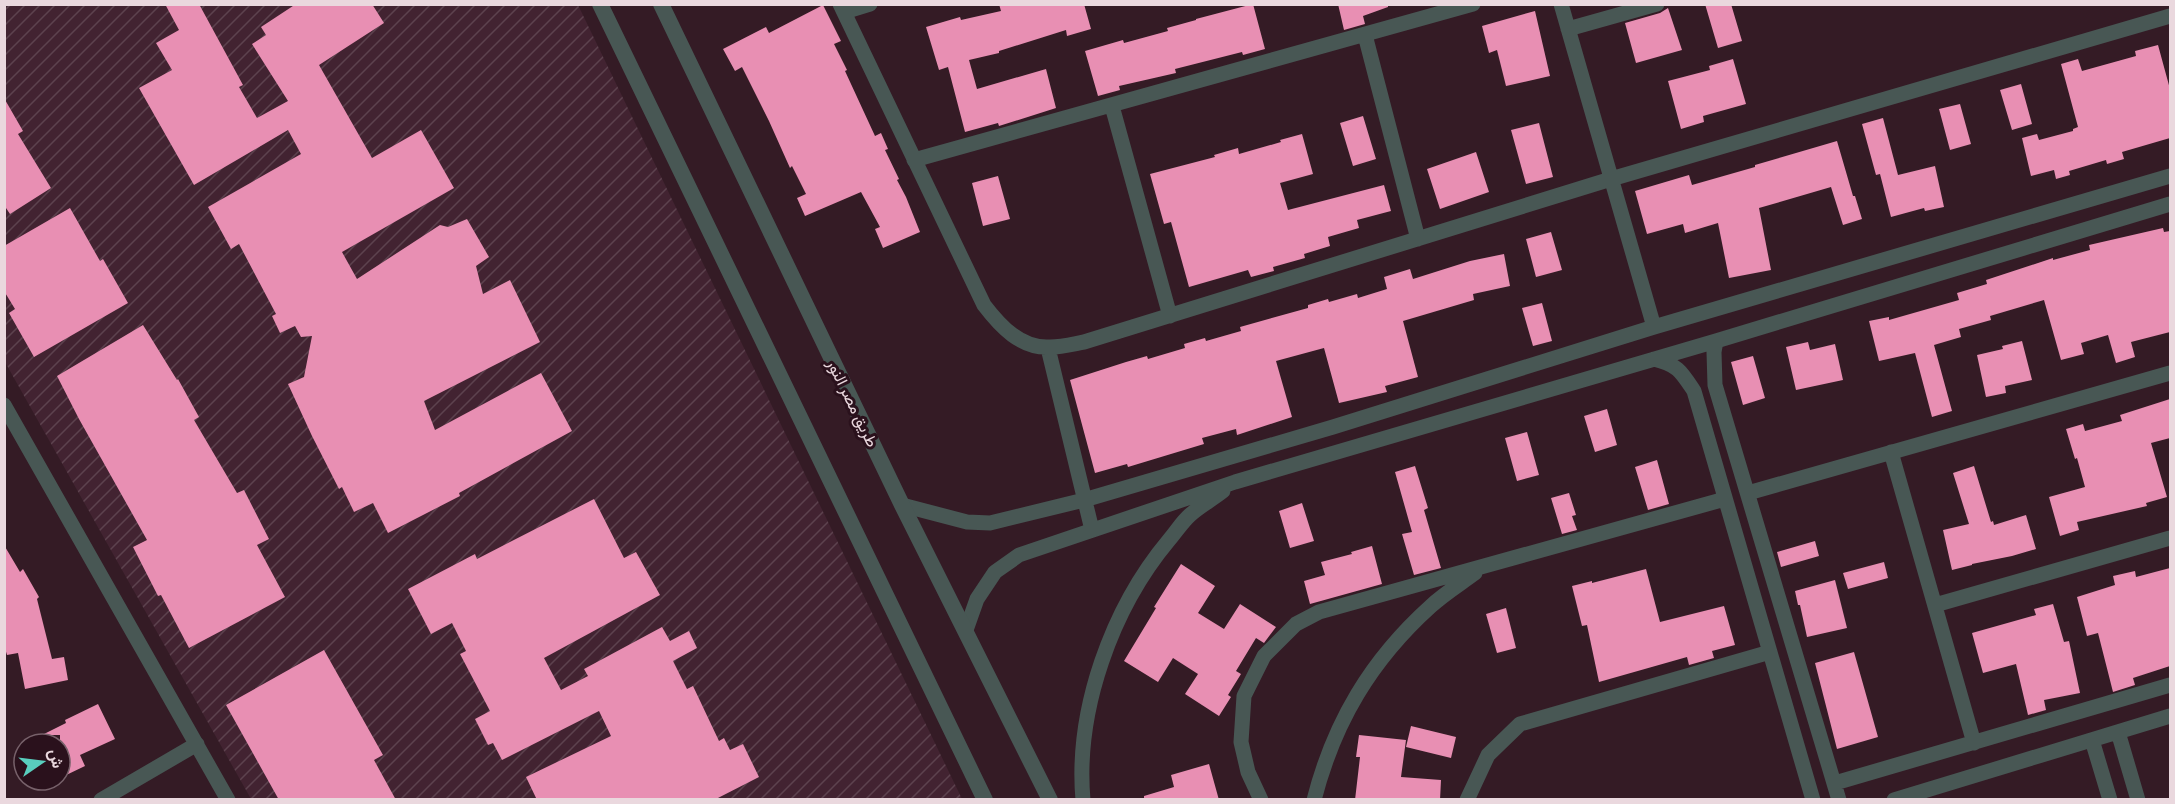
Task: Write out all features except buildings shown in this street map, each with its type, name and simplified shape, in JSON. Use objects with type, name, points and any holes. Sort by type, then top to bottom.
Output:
[{"type":"street","points":[[600,4],[985,800]]},
{"type":"street","name":"طريق مصر النور","points":[[661,4],[902,505],[1050,800]]},
{"type":"street","points":[[870,4],[842,8],[984,305],[1000,327],[1023,341],[1048,348],[1084,342],[1611,179],[2170,16]]},
{"type":"street","points":[[914,160],[1473,4]]},
{"type":"street","points":[[1561,4],[1654,327]]},
{"type":"street","points":[[1568,29],[1657,4]]},
{"type":"street","points":[[1365,34],[1418,238]]},
{"type":"street","points":[[1112,106],[1170,316]]},
{"type":"street","points":[[902,505],[967,522],[990,523],[1084,500],[1654,327],[2170,176]]},
{"type":"street","points":[[966,630],[977,599],[995,572],[1019,555],[1235,482],[1716,341],[2170,204]]},
{"type":"street","points":[[2025,218],[2034,244]]},
{"type":"street","points":[[1716,341],[1715,385],[1839,800]]},
{"type":"street","points":[[1048,348],[1092,530]]},
{"type":"street","points":[[1654,359],[1672,363],[1694,391],[1813,800]]},
{"type":"street","points":[[1748,493],[2170,373]]},
{"type":"street","points":[[4,405],[228,800]]},
{"type":"street","points":[[1376,413],[1384,438]]},
{"type":"street","points":[[1891,452],[1974,743]]},
{"type":"street","points":[[1083,800],[1086,722],[1102,660],[1124,607],[1153,559],[1190,515],[1235,482]]},
{"type":"street","points":[[1261,800],[1248,772],[1241,742],[1245,696],[1264,656],[1296,624],[1319,612],[1725,499]]},
{"type":"street","points":[[1935,605],[2170,538]]},
{"type":"street","points":[[1314,800],[1324,761],[1351,703],[1387,651],[1431,606],[1482,567]]},
{"type":"street","points":[[1467,800],[1488,755],[1520,724],[1770,652]]},
{"type":"street","points":[[1835,783],[2170,685]]},
{"type":"street","points":[[1894,800],[2170,716]]},
{"type":"street","points":[[2118,732],[2138,800]]},
{"type":"street","points":[[2092,740],[2110,800]]},
{"type":"street","points":[[101,800],[196,744]]},
{"type":"shaded area","points":[[4,5],[578,5],[962,799],[251,799],[5,362]]}]
